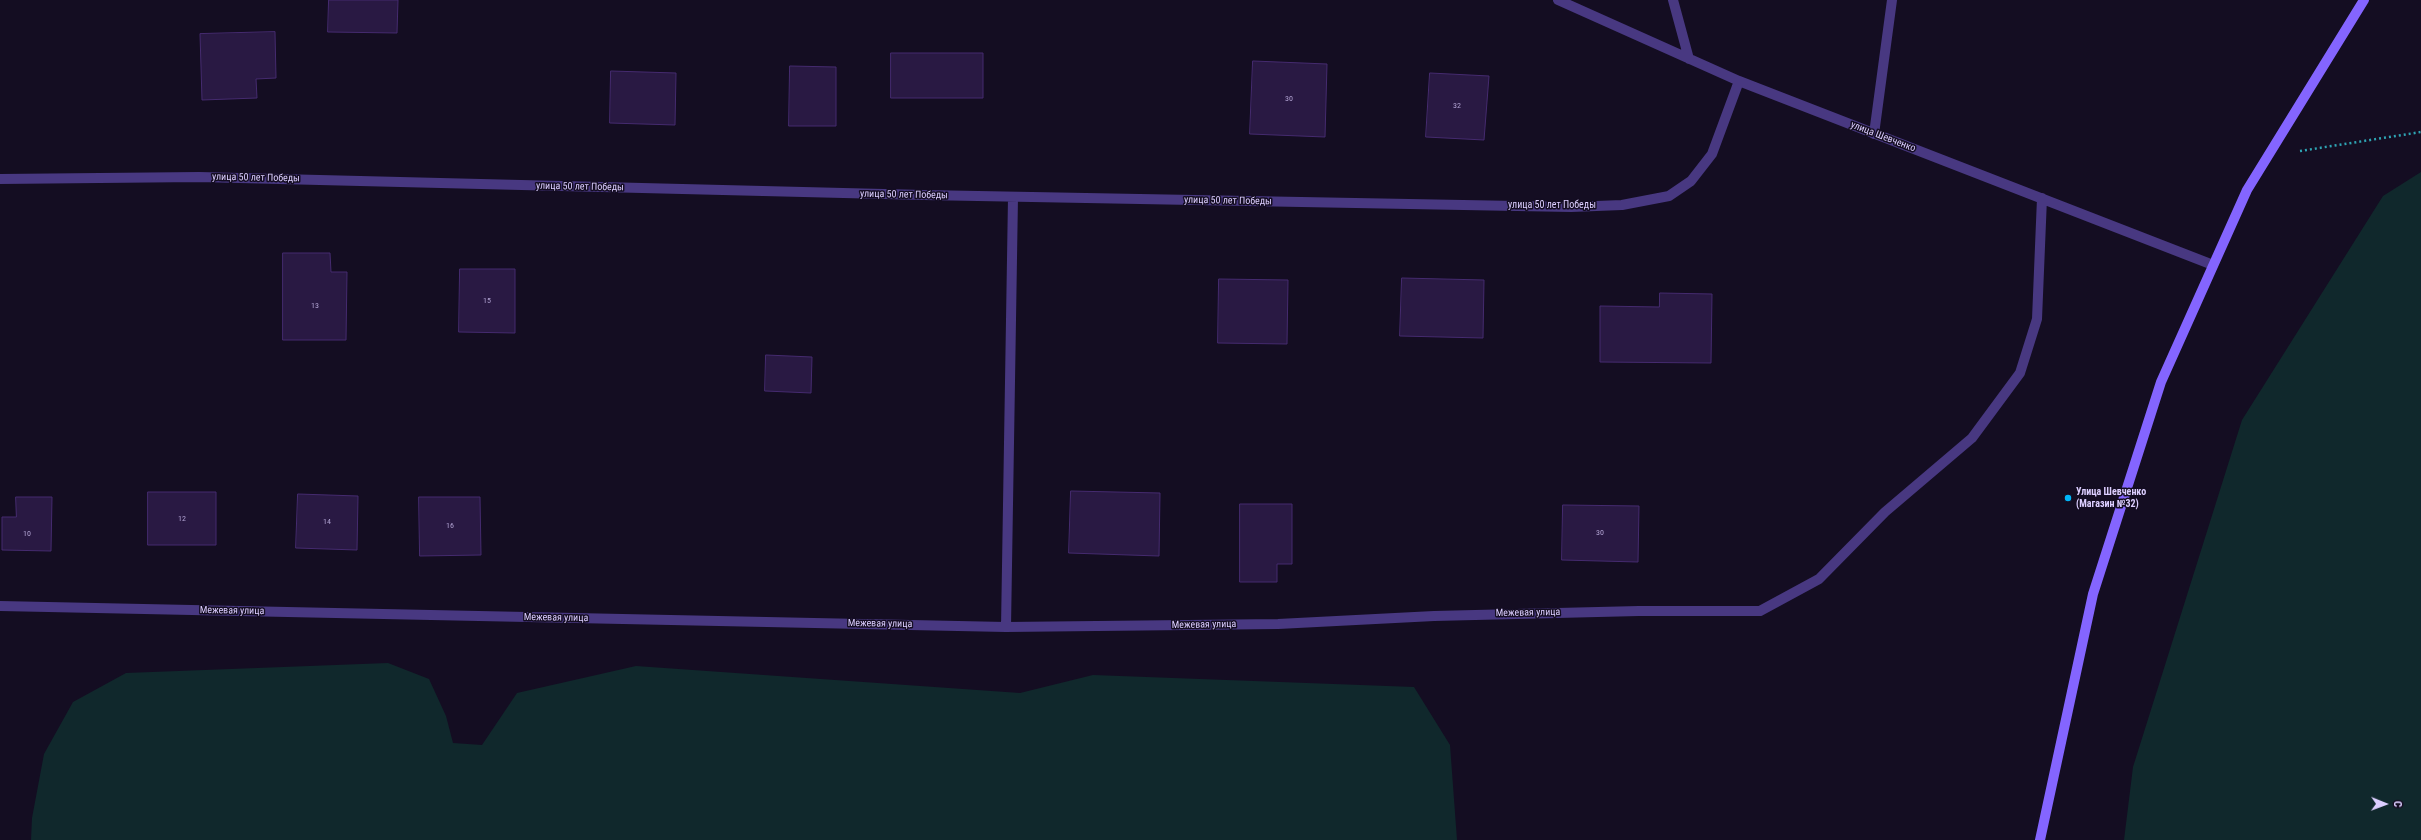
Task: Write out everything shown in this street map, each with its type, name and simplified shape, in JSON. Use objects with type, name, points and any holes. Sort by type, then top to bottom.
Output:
[{"type":"street","name":"улица Шевченко","points":[[1558,0],[1739,81],[2213,265]]},
{"type":"street","points":[[1673,0],[1689,59]]},
{"type":"street","points":[[1874,134],[1892,0]]},
{"type":"street","points":[[2040,840],[2093,594],[2161,382],[2247,190],[2364,0]]},
{"type":"street","name":"улица 50 лет Победы","points":[[0,179],[199,177],[1013,197],[1571,207],[1622,205],[1669,196],[1691,181],[1712,154],[1739,81]]},
{"type":"street","points":[[1006,627],[1013,197]]},
{"type":"street","name":"Межевая улица","points":[[0,606],[1006,627],[1278,624],[1434,616],[1639,611],[1760,611],[1820,579],[1884,512],[1972,438],[2020,373],[2037,319],[2042,198]]},
{"type":"path","points":[[2268,156],[2421,132]]},
{"type":"green space","points":[[2421,172],[2421,840],[2124,840],[2133,767],[2242,420],[2383,196]]},
{"type":"green space","points":[[388,663],[429,679],[446,716],[453,743],[482,745],[517,693],[636,666],[1020,693],[1093,675],[1414,687],[1450,745],[1457,840],[31,840],[32,818],[44,754],[73,702],[126,673]]},
{"type":"building","points":[[329,0],[398,0],[397,33],[328,32]]},
{"type":"building","points":[[275,32],[276,78],[256,79],[257,98],[202,100],[200,34]]},
{"type":"building","points":[[891,53],[983,53],[983,98],[891,98]]},
{"type":"building","points":[[1253,61],[1327,64],[1325,137],[1250,134]]},
{"type":"building","points":[[790,66],[836,67],[836,126],[789,126]]},
{"type":"building","points":[[611,71],[676,73],[675,125],[610,123]]},
{"type":"building","points":[[1430,73],[1489,76],[1484,140],[1426,137]]},
{"type":"building","points":[[283,253],[330,253],[331,272],[347,272],[346,340],[283,340]]},
{"type":"building","points":[[460,269],[515,269],[515,333],[459,332]]},
{"type":"building","points":[[1402,278],[1484,280],[1483,338],[1400,336]]},
{"type":"building","points":[[1219,279],[1288,280],[1287,344],[1218,343]]},
{"type":"building","points":[[1660,293],[1712,294],[1711,363],[1600,362],[1600,306],[1659,307]]},
{"type":"building","points":[[766,355],[812,357],[811,393],[765,391]]},
{"type":"building","points":[[1071,491],[1160,493],[1159,556],[1069,553]]},
{"type":"building","points":[[148,492],[216,492],[216,545],[148,545]]},
{"type":"building","points":[[298,494],[358,496],[357,550],[296,548]]},
{"type":"building","points":[[16,497],[52,497],[51,551],[2,550],[2,517],[16,517]]},
{"type":"building","points":[[419,497],[480,497],[481,555],[420,556]]},
{"type":"building","points":[[1240,504],[1292,504],[1292,564],[1277,564],[1277,582],[1240,582]]},
{"type":"building","points":[[1563,505],[1639,506],[1638,562],[1562,560]]},
{"type":"place","name":"Улица Шевченко (Магазин №32)","points":[[2068,498]]}]
